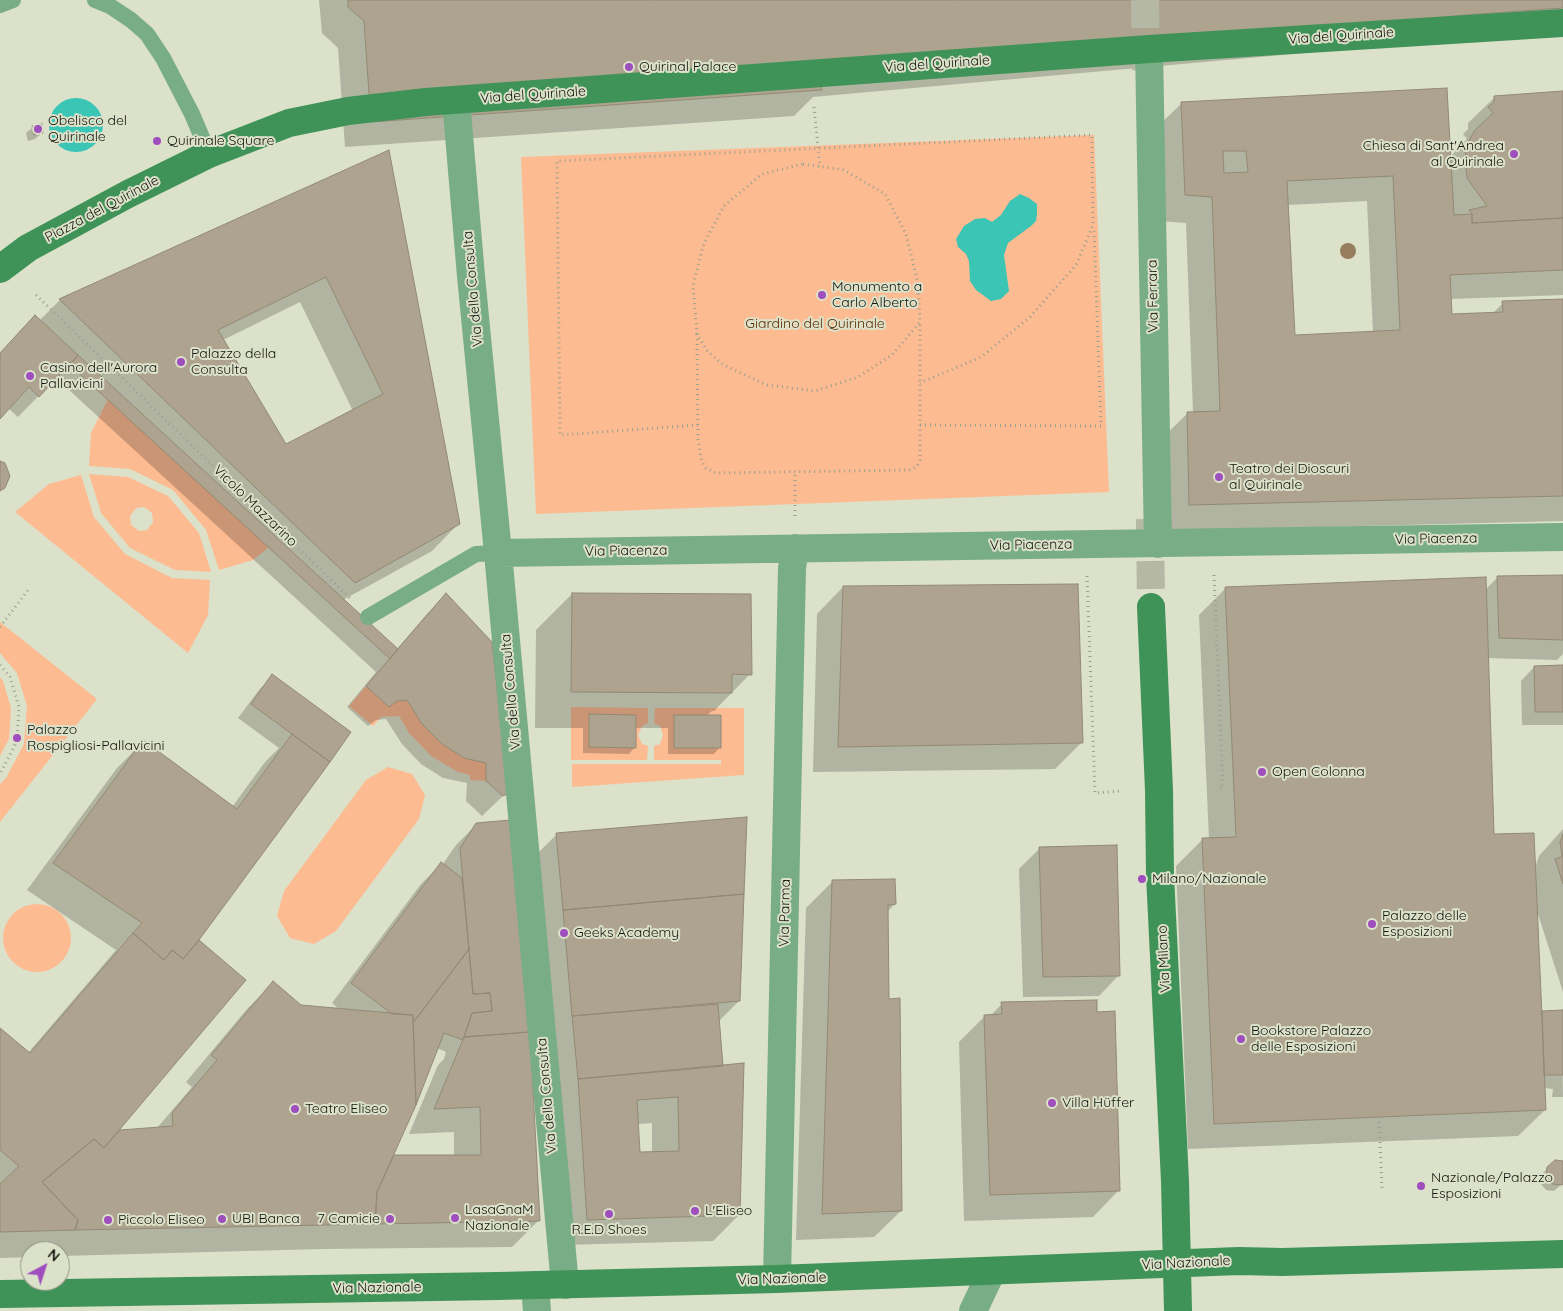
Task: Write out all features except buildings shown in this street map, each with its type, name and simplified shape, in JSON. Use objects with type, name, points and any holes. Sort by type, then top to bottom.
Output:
[{"type":"street","name":"Via del Quirinale","points":[[312,117],[398,105],[456,100],[1149,49],[1563,22]]},
{"type":"street","name":"Via Ferrara","points":[[1149,49],[1158,544]]},
{"type":"street","name":"Via della Consulta","points":[[456,100],[565,1284]]},
{"type":"street","name":"Piazza del Quirinale","points":[[2,265],[28,248],[128,194],[209,154],[289,123],[312,117]]},
{"type":"street","name":"Via Piacenza","points":[[498,553],[1563,537]]},
{"type":"street","name":"Via Parma","points":[[777,1279],[792,568],[795,548]]},
{"type":"street","name":"Via Milano","points":[[1151,608],[1159,790],[1160,875],[1175,1181],[1178,1311]]},
{"type":"street","name":"Via Nazionale","points":[[0,1294],[536,1298],[565,1284],[777,1279],[1239,1261],[1282,1262],[1563,1254]]},
{"type":"street","points":[[973,1311],[992,1271]]},
{"type":"lane","points":[[0,5],[13,0]]},
{"type":"lane","points":[[95,0],[110,6],[131,20],[147,34],[163,58],[192,114],[209,154]]},
{"type":"lane","points":[[368,617],[476,554],[498,553]]},
{"type":"path","points":[[814,107],[820,167]]},
{"type":"path","points":[[698,425],[560,435],[557,161],[1092,135],[1093,225],[1101,426],[920,425]]},
{"type":"path","points":[[803,164],[820,167],[844,170],[885,194],[906,234],[918,283],[920,322],[920,460],[917,466],[911,470],[716,473],[706,468],[702,462],[698,439],[697,334],[693,285],[704,244],[724,206],[762,174],[803,164]]},
{"type":"path","points":[[920,383],[981,357],[1030,317],[1076,264],[1093,225]]},
{"type":"path","name":"Vicolo Mazzarino","points":[[36,295],[368,617]]},
{"type":"path","points":[[697,334],[708,352],[724,365],[767,385],[815,391],[858,377],[892,355],[920,322]]},
{"type":"path","points":[[795,548],[796,472]]},
{"type":"path","points":[[1214,574],[1223,788],[1218,788]]},
{"type":"path","points":[[1087,576],[1095,792],[1120,791]]},
{"type":"path","points":[[0,627],[28,590]]},
{"type":"path","points":[[0,665],[10,677],[19,707],[16,741],[0,774]]},
{"type":"path","points":[[1379,1117],[1382,1188]]},
{"type":"green space","name":"Giardino del Quirinale","points":[[1094,135],[1109,492],[536,514],[521,157]]},
{"type":"green space","points":[[108,399],[269,547],[253,560],[219,570],[206,530],[173,490],[130,469],[89,466],[91,433]]},
{"type":"green space","points":[[89,474],[128,477],[168,496],[199,533],[211,572],[175,570],[130,548],[101,513]],"holes":[[[144,507],[152,513],[153,522],[147,530],[139,531],[131,525],[130,516],[136,508]]]},
{"type":"green space","points":[[81,475],[94,517],[125,554],[172,578],[210,580],[208,615],[188,653],[15,512],[49,484]]},
{"type":"green space","points":[[0,622],[97,699],[0,822],[0,784],[6,778],[24,744],[27,706],[17,673],[0,653]]},
{"type":"green space","points":[[0,677],[11,708],[9,739],[0,756]]},
{"type":"green space","points":[[366,686],[389,707],[397,701],[407,700],[426,728],[442,744],[464,758],[486,763],[486,781],[470,780],[470,775],[458,772],[431,756],[409,733],[399,716],[381,717],[373,726],[349,706]]},
{"type":"green space","points":[[571,707],[648,708],[648,723],[642,726],[638,735],[642,744],[648,746],[647,760],[571,760]]},
{"type":"green space","points":[[655,708],[744,708],[744,775],[572,787],[572,764],[721,764],[721,760],[654,760],[654,746],[660,744],[663,735],[660,726],[654,723]]},
{"type":"green space","points":[[388,767],[412,774],[425,795],[419,819],[336,931],[314,944],[290,938],[277,916],[284,891],[366,780]]},
{"type":"green space","points":[[37,904],[50,907],[61,914],[68,925],[71,938],[68,951],[61,962],[50,969],[37,972],[24,969],[13,962],[6,951],[3,938],[6,925],[13,914],[24,907]]},
{"type":"water","points":[[76,98],[86,100],[95,106],[101,115],[103,125],[101,135],[95,144],[86,150],[76,152],[66,150],[57,144],[51,135],[49,125],[51,115],[57,106],[66,100]]},
{"type":"water","points":[[1020,194],[1037,204],[1036,221],[1008,243],[1004,255],[1009,291],[1001,299],[991,301],[976,290],[970,281],[969,261],[966,254],[958,247],[956,239],[964,226],[975,219],[985,218],[992,222],[1001,215],[1010,201]]},
{"type":"tunnel","points":[[1145,0],[1146,73]]},
{"type":"tunnel","points":[[1150,519],[1151,607]]},
{"type":"place","name":"Quirinal Palace","points":[[629,67]]},
{"type":"place","name":"Obelisco del Quirinale","points":[[38,129]]},
{"type":"place","name":"Quirinale Square","points":[[157,141]]},
{"type":"place","name":"Chiesa di Sant'Andrea al Quirinale","points":[[1514,154]]},
{"type":"place","name":"Monumento a Carlo Alberto","points":[[822,295]]},
{"type":"place","name":"Palazzo della Consulta","points":[[181,362]]},
{"type":"place","name":"Casino dell'Aurora Pallavicini","points":[[30,376]]},
{"type":"place","name":"Teatro dei Dioscuri al Quirinale","points":[[1219,477]]},
{"type":"place","name":"Palazzo Rospigliosi-Pallavicini","points":[[17,738]]},
{"type":"place","name":"Open Colonna","points":[[1262,772]]},
{"type":"place","name":"Milano/Nazionale","points":[[1142,879]]},
{"type":"place","name":"Palazzo delle Esposizioni","points":[[1372,924]]},
{"type":"place","name":"Geeks Academy","points":[[564,933]]},
{"type":"place","name":"Bookstore Palazzo delle Esposizioni","points":[[1241,1039]]},
{"type":"place","name":"Villa Hüffer","points":[[1052,1103]]},
{"type":"place","name":"Teatro Eliseo","points":[[295,1109]]},
{"type":"place","name":"Nazionale/Palazzo Esposizioni","points":[[1421,1186]]},
{"type":"place","name":"L'Eliseo","points":[[695,1211]]},
{"type":"place","name":"R.E.D Shoes","points":[[609,1214]]},
{"type":"place","name":"LasaGnaM Nazionale","points":[[455,1218]]},
{"type":"place","name":"UBI Banca","points":[[222,1219]]},
{"type":"place","name":"7 Camicie","points":[[390,1219]]},
{"type":"place","name":"Piccolo Eliseo","points":[[108,1220]]}]
